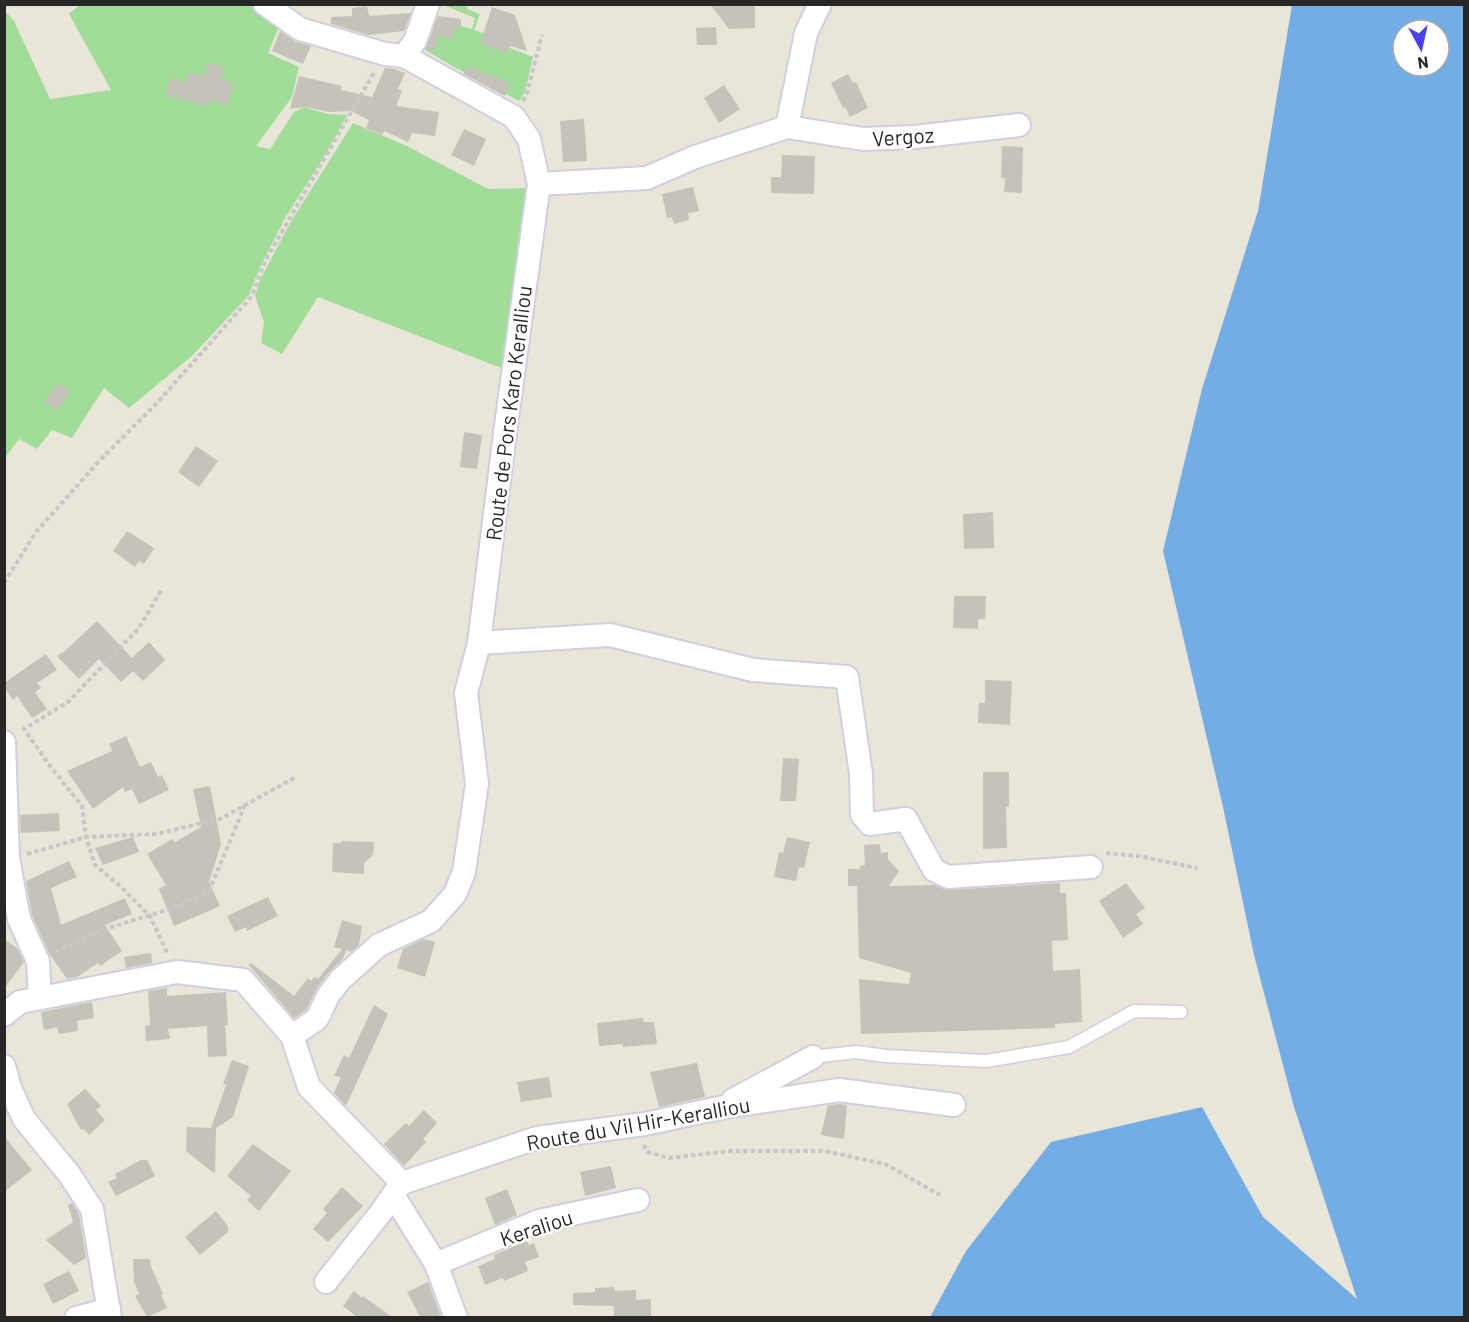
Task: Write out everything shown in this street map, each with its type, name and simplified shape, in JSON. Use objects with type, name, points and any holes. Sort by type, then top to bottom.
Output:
[{"type":"street","points":[[265,4],[300,29],[394,55],[513,117],[529,140],[539,184],[648,178],[695,157],[787,127],[806,33],[820,4]]},
{"type":"street","points":[[394,55],[415,41],[428,4]]},
{"type":"street","name":"Vergoz","points":[[787,127],[863,139],[915,137],[1019,125]]},
{"type":"street","name":"Route de Pors Karo Keralliou","points":[[292,1036],[317,1019],[328,996],[340,980],[379,945],[431,921],[455,894],[464,872],[477,784],[465,693],[479,643],[539,184]]},
{"type":"street","points":[[479,643],[610,635],[753,670],[847,677],[861,774],[862,815],[870,824],[906,819],[934,870],[948,877],[1091,867]]},
{"type":"street","points":[[4,742],[8,858],[20,919],[38,960],[40,998]]},
{"type":"street","points":[[4,1015],[21,1002],[177,972],[243,980],[292,1036],[309,1087],[397,1189],[436,1264],[456,1317]]},
{"type":"street","points":[[719,1108],[813,1057]]},
{"type":"street","points":[[4,1066],[10,1088],[24,1119],[69,1173],[92,1209],[110,1313],[76,1317]]},
{"type":"street","name":"Route du Vil Hir-Keralliou","points":[[397,1189],[537,1138],[645,1124],[719,1108],[839,1090],[954,1105]]},
{"type":"street","points":[[326,1282],[397,1189]]},
{"type":"street","name":"Keraliou","points":[[436,1264],[539,1221],[638,1200]]},
{"type":"lane","points":[[813,1057],[856,1052],[886,1056],[986,1061],[1069,1047],[1134,1011],[1181,1012]]},
{"type":"path","points":[[513,117],[527,93],[542,35]]},
{"type":"path","points":[[4,583],[36,532],[102,458],[156,404],[252,296],[265,261],[394,55]]},
{"type":"path","points":[[161,591],[139,628],[68,702],[24,729],[82,806],[86,837],[95,865],[150,916],[177,972]]},
{"type":"path","points":[[8,858],[86,837],[156,834],[220,819],[296,777]]},
{"type":"path","points":[[38,960],[102,930],[150,916],[209,891],[245,804]]},
{"type":"path","points":[[645,1124],[642,1140],[647,1152],[669,1158],[731,1151],[825,1151],[885,1164],[940,1195]]},
{"type":"green space","points":[[441,4],[468,5],[467,9],[480,14],[474,30],[499,38],[497,43],[533,57],[525,92],[519,101],[417,45],[421,35],[434,40],[439,29],[426,22],[429,18],[453,28],[454,24],[472,29],[475,18]]},
{"type":"green space","points":[[79,5],[253,5],[280,24],[268,53],[299,67],[292,97],[256,146],[270,149],[294,112],[304,107],[328,114],[347,115],[284,220],[261,265],[249,295],[192,356],[129,408],[104,388],[72,438],[52,430],[37,449],[19,439],[5,458],[5,11],[14,21],[50,99],[111,90],[69,14]]},
{"type":"green space","points":[[353,123],[407,146],[488,189],[529,188],[509,371],[318,297],[282,354],[261,343],[264,322],[255,296],[260,280],[290,223]]},
{"type":"water","points":[[1292,5],[1464,5],[1464,1317],[930,1317],[966,1251],[1051,1142],[1202,1107],[1263,1217],[1357,1299],[1294,1107],[1254,955],[1223,807],[1163,551],[1202,389],[1258,211]]},
{"type":"building","points":[[710,4],[755,4],[755,28],[729,29]]},
{"type":"building","points":[[367,6],[369,16],[411,13],[404,31],[369,35],[331,24],[331,17],[352,16],[352,8]]},
{"type":"building","points":[[492,7],[515,15],[527,51],[510,46],[508,53],[480,44]]},
{"type":"building","points":[[438,16],[461,19],[461,26],[457,26],[451,40],[440,35],[433,52],[426,49]]},
{"type":"building","points":[[716,27],[717,45],[697,45],[696,28]]},
{"type":"building","points":[[280,31],[296,42],[311,46],[303,64],[272,51]]},
{"type":"building","points":[[208,63],[224,67],[221,80],[233,83],[227,105],[209,100],[208,106],[166,95],[170,78],[186,82],[189,72],[205,76]]},
{"type":"building","points":[[467,66],[510,83],[505,96],[464,74]]},
{"type":"building","points":[[385,68],[405,73],[398,89],[402,91],[396,106],[439,112],[435,136],[412,133],[408,142],[384,131],[382,135],[366,128],[369,120],[351,111],[329,112],[305,107],[290,109],[299,76],[342,86],[341,90],[372,97]]},
{"type":"building","points":[[848,74],[853,83],[856,82],[868,108],[850,117],[831,83]]},
{"type":"building","points":[[724,85],[740,109],[719,123],[704,98]]},
{"type":"building","points":[[584,119],[587,161],[563,162],[560,121]]},
{"type":"building","points":[[464,129],[486,139],[474,166],[451,155]]},
{"type":"building","points":[[1002,146],[1023,147],[1022,193],[1004,192],[1005,178],[1001,178]]},
{"type":"building","points":[[782,155],[815,156],[814,194],[771,193],[771,177],[781,177]]},
{"type":"building","points":[[693,187],[699,211],[688,213],[689,220],[674,224],[672,217],[667,218],[662,194]]},
{"type":"building","points":[[58,383],[70,392],[57,410],[44,401]]},
{"type":"building","points":[[464,432],[482,435],[477,469],[460,467]]},
{"type":"building","points":[[196,446],[218,461],[199,487],[178,472]]},
{"type":"building","points":[[993,512],[994,548],[964,549],[963,514]]},
{"type":"building","points":[[127,531],[154,548],[144,564],[139,561],[135,567],[113,551]]},
{"type":"building","points":[[954,596],[986,596],[985,619],[978,619],[978,629],[953,628]]},
{"type":"building","points":[[97,621],[132,658],[149,642],[165,660],[143,681],[133,671],[121,682],[99,659],[79,679],[57,656]]},
{"type":"building","points":[[46,654],[57,670],[37,683],[41,688],[35,692],[47,709],[32,718],[17,696],[13,700],[4,687],[4,683]]},
{"type":"building","points":[[985,680],[1012,681],[1010,725],[978,723],[979,703],[985,703]]},
{"type":"building","points":[[126,736],[140,767],[151,762],[158,777],[162,775],[169,790],[139,804],[132,789],[125,792],[123,787],[93,809],[67,771],[112,751],[109,744]]},
{"type":"building","points":[[783,758],[799,759],[796,801],[780,801]]},
{"type":"building","points":[[983,772],[1009,772],[1009,807],[1006,807],[1007,848],[983,849]]},
{"type":"building","points":[[210,786],[221,844],[209,882],[220,906],[174,926],[159,889],[166,885],[147,854],[172,839],[175,842],[201,827],[193,789]]},
{"type":"building","points":[[59,813],[60,831],[21,833],[20,815]]},
{"type":"building","points":[[133,837],[139,852],[103,865],[95,848]]},
{"type":"building","points":[[787,837],[810,842],[804,868],[799,867],[796,881],[774,877],[779,852],[783,853]]},
{"type":"building","points":[[341,841],[374,842],[373,855],[364,863],[364,874],[332,872],[333,843],[341,843]]},
{"type":"building","points":[[880,844],[881,853],[888,852],[888,859],[899,871],[889,886],[934,885],[949,890],[1060,883],[1060,893],[1066,893],[1068,940],[1052,941],[1053,971],[1080,969],[1082,1022],[1055,1024],[1055,1028],[861,1034],[859,979],[909,984],[911,973],[859,958],[857,886],[848,886],[848,869],[860,869],[860,866],[865,865],[864,845]]},
{"type":"building","points":[[69,861],[77,877],[51,888],[61,925],[125,898],[132,914],[105,925],[122,951],[100,966],[98,963],[77,977],[67,979],[49,953],[32,915],[26,881]]},
{"type":"building","points":[[1126,883],[1145,908],[1136,914],[1143,924],[1123,938],[1099,901]]},
{"type":"building","points":[[268,897],[278,916],[247,931],[246,927],[235,932],[227,916]]},
{"type":"building","points":[[342,920],[362,926],[359,945],[351,952],[346,950],[343,959],[317,988],[306,1010],[294,1018],[249,965],[251,963],[294,996],[308,978],[311,981],[315,977],[318,979],[342,949],[334,947]]},
{"type":"building","points":[[4,939],[18,949],[24,962],[4,989]]},
{"type":"building","points":[[424,939],[435,942],[425,977],[397,968],[403,949]]},
{"type":"building","points":[[151,953],[152,963],[126,968],[124,957]]},
{"type":"building","points":[[167,988],[167,996],[226,992],[227,1056],[208,1057],[207,1026],[168,1029],[170,1039],[146,1041],[145,1026],[150,1025],[148,991]]},
{"type":"building","points":[[92,1002],[94,1018],[77,1021],[78,1031],[59,1034],[57,1027],[44,1030],[41,1012]]},
{"type":"building","points":[[374,1005],[388,1014],[346,1106],[334,1093],[341,1077],[334,1076],[344,1055],[349,1058]]},
{"type":"building","points":[[643,1018],[644,1022],[654,1022],[657,1044],[623,1047],[623,1044],[599,1046],[597,1023]]},
{"type":"building","points":[[232,1060],[249,1066],[233,1117],[216,1128],[215,1174],[186,1151],[187,1127],[211,1128]]},
{"type":"building","points":[[697,1063],[705,1097],[659,1107],[650,1072]]},
{"type":"building","points":[[549,1077],[552,1097],[521,1102],[517,1082]]},
{"type":"building","points":[[85,1089],[101,1106],[96,1110],[105,1120],[89,1135],[84,1129],[81,1130],[67,1104]]},
{"type":"building","points":[[828,1105],[847,1105],[844,1139],[821,1135]]},
{"type":"building","points":[[424,1110],[437,1123],[423,1139],[426,1142],[404,1166],[384,1144],[406,1123],[409,1126]]},
{"type":"building","points":[[4,1136],[32,1170],[4,1192]]},
{"type":"building","points":[[253,1144],[291,1171],[259,1211],[247,1200],[251,1196],[227,1176]]},
{"type":"building","points":[[141,1160],[147,1160],[155,1176],[116,1196],[108,1182],[117,1178],[115,1174]]},
{"type":"building","points":[[611,1166],[616,1188],[585,1196],[580,1172]]},
{"type":"building","points":[[342,1187],[363,1206],[328,1242],[313,1229],[327,1213],[323,1209]]},
{"type":"building","points":[[507,1189],[517,1215],[495,1225],[485,1198]]},
{"type":"building","points":[[72,1203],[79,1214],[86,1258],[74,1265],[46,1240],[73,1222],[68,1205]]},
{"type":"building","points":[[216,1211],[228,1226],[228,1232],[200,1255],[185,1237]]},
{"type":"building","points":[[527,1241],[529,1245],[534,1243],[539,1257],[525,1262],[528,1271],[504,1281],[503,1278],[485,1285],[478,1266],[495,1259],[494,1255]]},
{"type":"building","points":[[133,1259],[150,1259],[167,1308],[147,1317],[135,1296],[139,1294],[134,1282]]},
{"type":"building","points":[[69,1271],[79,1291],[53,1304],[43,1284]]},
{"type":"building","points":[[428,1282],[441,1317],[420,1317],[407,1292]]},
{"type":"building","points":[[614,1287],[615,1291],[636,1290],[636,1300],[651,1299],[651,1317],[614,1317],[614,1306],[573,1305],[573,1293],[595,1292],[595,1288]]},
{"type":"building","points":[[354,1291],[392,1317],[357,1317],[343,1306]]}]
